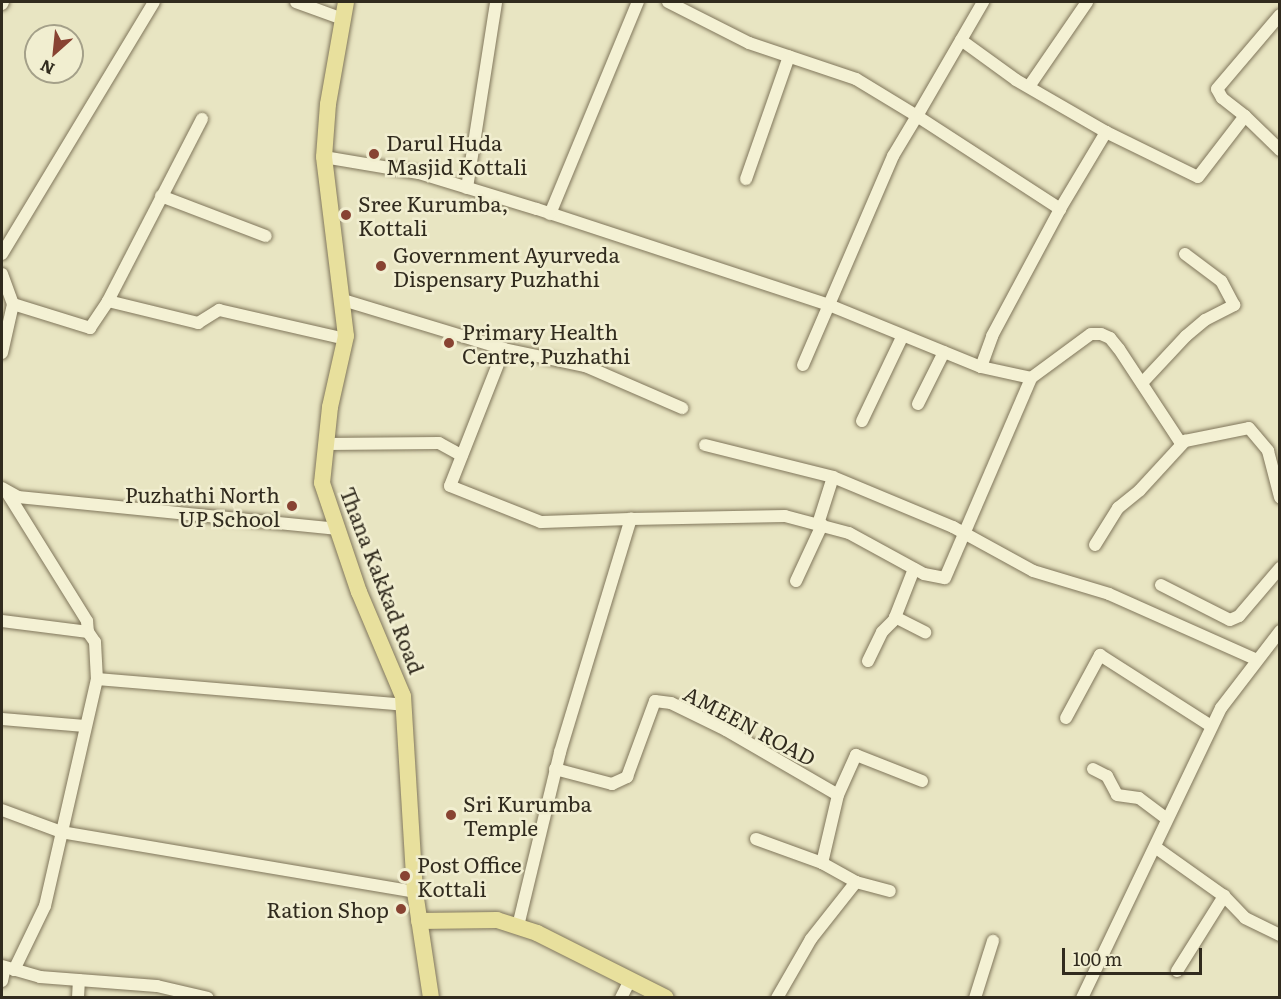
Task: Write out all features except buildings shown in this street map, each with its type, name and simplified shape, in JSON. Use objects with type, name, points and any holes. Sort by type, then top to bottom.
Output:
[{"type":"main road","name":"Thana Kakkad Road","points":[[346,2],[328,104],[324,157],[346,339],[326,444],[322,483],[404,705],[415,892],[431,998]]},
{"type":"main road","points":[[419,921],[476,918],[518,926],[666,998]]},
{"type":"street","points":[[2,254],[154,2]]},
{"type":"street","points":[[296,2],[344,19]]},
{"type":"street","points":[[467,188],[496,2]]},
{"type":"street","points":[[550,214],[638,2]]},
{"type":"street","points":[[668,2],[748,43],[856,79],[1060,209]]},
{"type":"street","points":[[803,365],[893,156],[983,2]]},
{"type":"street","points":[[1030,85],[1087,2]]},
{"type":"street","points":[[1280,15],[1217,89],[1222,98],[1245,116],[1280,150]]},
{"type":"street","points":[[961,40],[1016,80],[1030,85],[1106,132],[1198,177],[1245,116]]},
{"type":"street","points":[[746,179],[789,56]]},
{"type":"street","points":[[13,304],[90,328],[108,301],[202,119]]},
{"type":"street","points":[[981,366],[993,336],[1060,209],[1106,132]]},
{"type":"street","points":[[324,157],[419,173],[467,188],[829,305],[902,337],[981,366],[1031,378]]},
{"type":"street","points":[[161,196],[266,236]]},
{"type":"street","points":[[1142,382],[1186,336],[1234,305],[1221,281],[1185,254]]},
{"type":"street","points":[[2,274],[13,304],[2,353]]},
{"type":"street","points":[[343,300],[504,349],[585,366],[682,408]]},
{"type":"street","points":[[108,301],[198,323],[219,310],[346,339]]},
{"type":"street","points":[[504,349],[450,486],[541,522],[785,516],[849,533],[914,569],[945,578],[1031,378],[1091,334],[1110,338],[1142,382],[1179,442],[1249,428],[1268,451],[1280,497]]},
{"type":"street","points":[[862,421],[902,337]]},
{"type":"street","points":[[918,404],[944,352]]},
{"type":"street","points":[[1095,545],[1118,508],[1140,490],[1185,441]]},
{"type":"street","points":[[326,444],[439,443],[462,456]]},
{"type":"street","points":[[705,445],[833,477],[965,534],[1033,571],[1109,594],[1257,660]]},
{"type":"street","points":[[796,581],[820,525],[833,477]]},
{"type":"street","points":[[5,491],[338,529]]},
{"type":"street","points":[[2,981],[7,968],[45,906],[97,679],[95,642],[87,632],[87,621],[5,491]]},
{"type":"street","points":[[518,926],[555,769],[631,519]]},
{"type":"street","points":[[1161,585],[1230,620],[1239,616],[1280,568]]},
{"type":"street","points":[[868,661],[882,632],[895,617],[914,569]]},
{"type":"street","points":[[895,617],[925,632]]},
{"type":"street","points":[[2,621],[87,632]]},
{"type":"street","points":[[1082,998],[1211,726],[1280,631]]},
{"type":"street","points":[[1066,718],[1100,655],[1211,726]]},
{"type":"street","points":[[97,679],[404,705]]},
{"type":"street","name":"AMEEN ROAD","points":[[555,769],[612,784],[627,777],[655,701],[671,703],[726,730],[838,795]]},
{"type":"street","points":[[2,719],[85,726]]},
{"type":"street","points":[[822,863],[838,795],[856,755],[922,781]]},
{"type":"street","points":[[1093,769],[1107,776],[1117,795],[1139,798],[1167,819]]},
{"type":"street","points":[[2,810],[61,832],[415,892]]},
{"type":"street","points":[[756,839],[822,863],[856,882],[890,891]]},
{"type":"street","points":[[1155,847],[1224,896],[1245,918],[1280,935]]},
{"type":"street","points":[[777,998],[811,939],[856,882]]},
{"type":"street","points":[[1177,971],[1224,896]]},
{"type":"street","points":[[975,998],[993,940]]},
{"type":"street","points":[[7,968],[80,980],[157,986],[208,998]]},
{"type":"street","points":[[78,998],[80,980]]},
{"type":"street","points":[[621,998],[630,980]]},
{"type":"place","name":"Darul Huda Masjid Kottali","points":[[374,154]]},
{"type":"place","name":"Sree Kurumba, Kottali","points":[[346,215]]},
{"type":"place","name":"Government Ayurveda Dispensary Puzhathi","points":[[381,266]]},
{"type":"place","name":"Primary Health Centre, Puzhathi","points":[[449,343]]},
{"type":"place","name":"Puzhathi North UP School","points":[[292,506]]},
{"type":"place","name":"Sri Kurumba Temple","points":[[451,815]]},
{"type":"place","name":"Post Office Kottali","points":[[405,876]]},
{"type":"place","name":"Ration Shop","points":[[401,909]]}]
